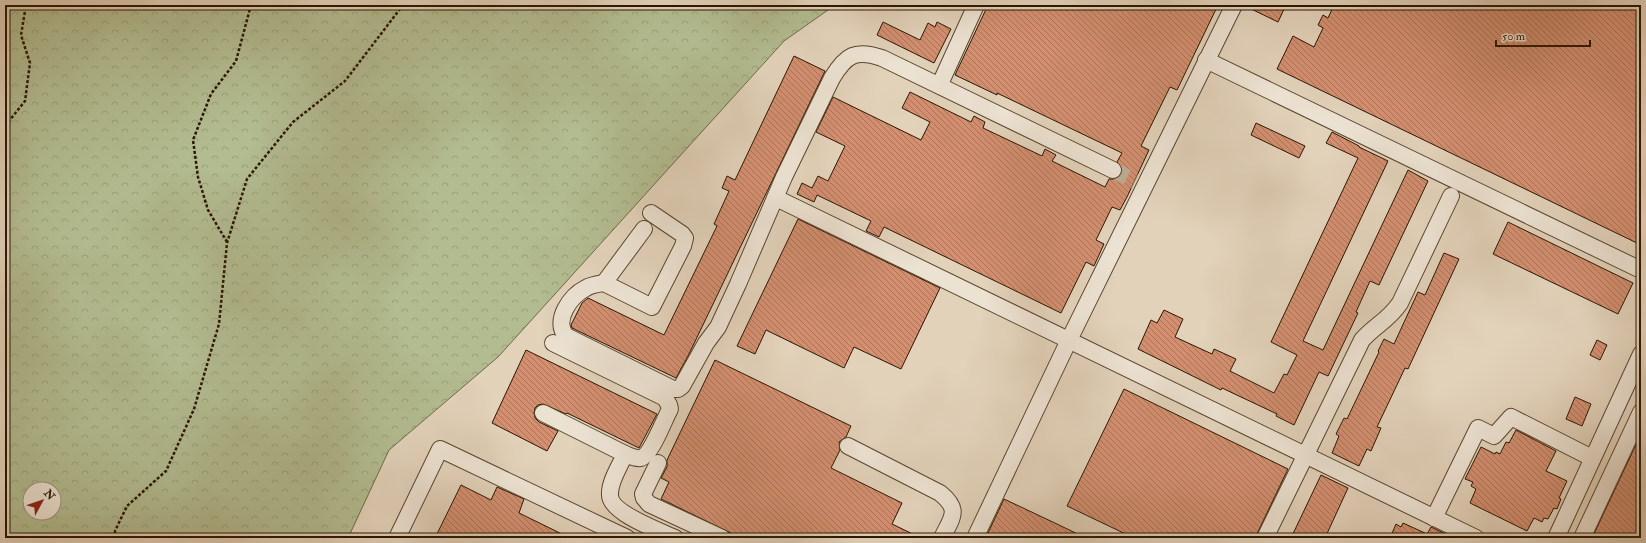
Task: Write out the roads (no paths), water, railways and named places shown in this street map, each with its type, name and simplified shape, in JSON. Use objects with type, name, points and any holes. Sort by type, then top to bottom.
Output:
[{"type":"lane","points":[[940,84],[976,5]]},
{"type":"lane","points":[[975,538],[1069,340],[1140,183],[1234,5]]},
{"type":"lane","points":[[644,229],[604,283],[586,288],[575,295],[565,310],[560,322],[561,330],[566,336],[673,388],[678,389],[682,386],[706,343],[718,327],[776,198],[784,176],[832,78],[841,63],[850,56],[859,54],[872,55],[882,58],[940,84],[1113,170]]},
{"type":"lane","points":[[1206,60],[1641,270]]},
{"type":"lane","points":[[1265,538],[1304,455],[1362,340],[1367,334],[1393,314],[1400,303],[1451,196]]},
{"type":"lane","points":[[776,198],[1476,538]]},
{"type":"lane","points":[[604,283],[652,307],[683,246],[685,238],[682,234],[651,213]]},
{"type":"lane","points":[[543,413],[638,459],[649,452],[670,409],[665,398],[553,343]]},
{"type":"lane","points":[[1559,537],[1592,458],[1641,354]]},
{"type":"lane","points":[[1582,538],[1641,412]]},
{"type":"lane","points":[[1434,518],[1478,428],[1494,436],[1511,417],[1592,458]]},
{"type":"lane","points":[[848,446],[940,493],[947,499],[952,505],[953,514],[942,538]]},
{"type":"lane","points":[[397,538],[440,449],[627,538]]},
{"type":"lane","points":[[625,454],[610,489],[612,503],[621,512],[675,538]]},
{"type":"lane","points":[[658,463],[643,494],[644,498],[649,504],[722,538]]},
{"type":"tunnel","points":[[1113,170],[1135,181]]},
{"type":"railway","points":[[986,535],[992,538]]}]
